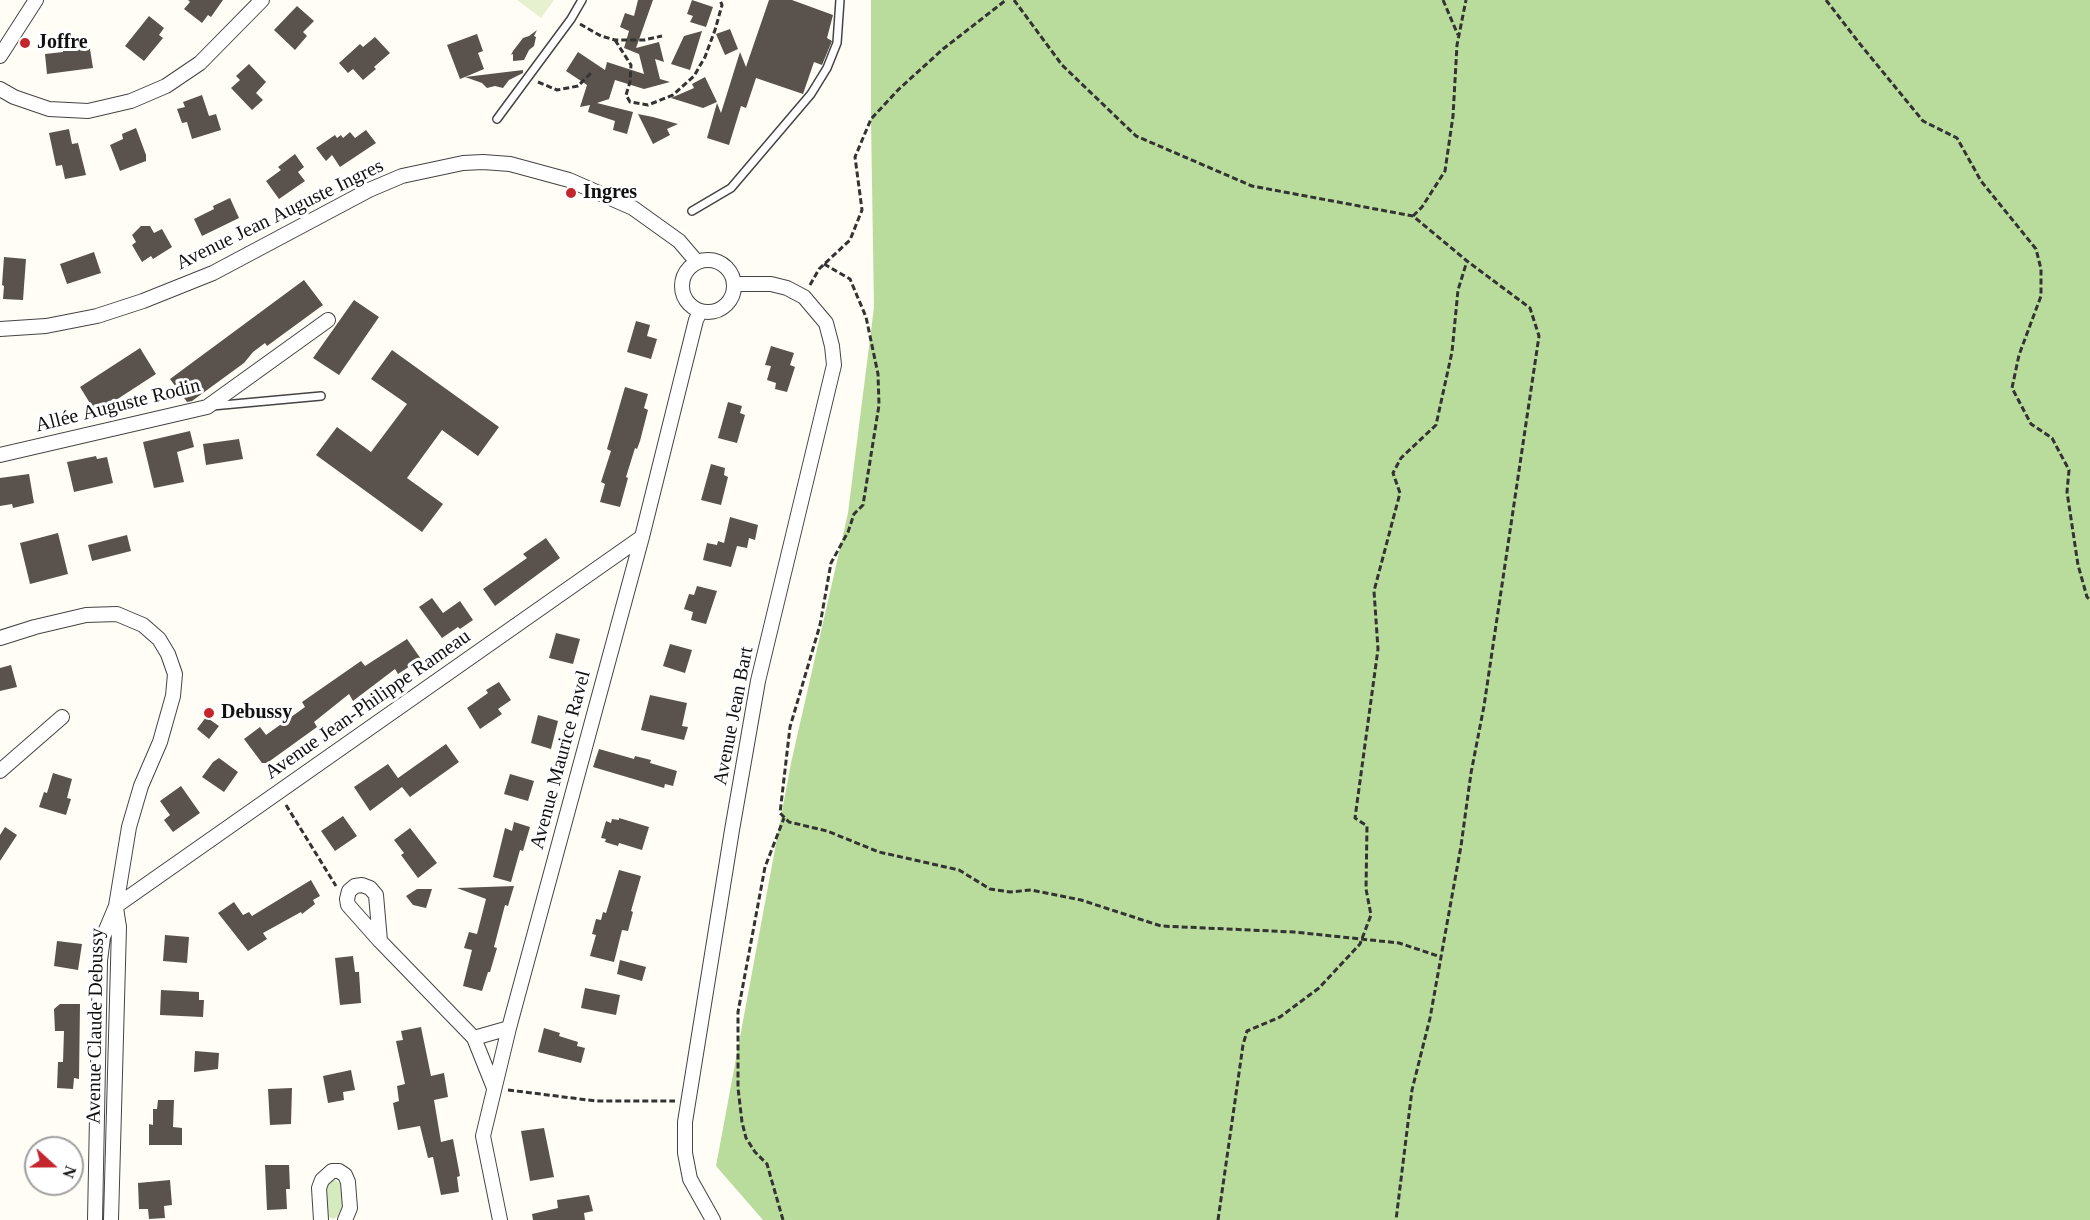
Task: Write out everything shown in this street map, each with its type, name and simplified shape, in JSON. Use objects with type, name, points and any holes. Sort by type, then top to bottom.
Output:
[{"type":"street","points":[[0,56],[36,0]]},
{"type":"street","points":[[0,89],[14,97],[49,109],[88,111],[130,101],[166,86],[200,63],[262,0]]},
{"type":"street","name":"Avenue Jean Auguste Ingres","points":[[0,328],[46,326],[97,316],[143,301],[213,273],[369,190],[402,176],[463,163],[510,164],[569,180],[633,208],[679,241],[697,262]]},
{"type":"street","points":[[710,260],[723,264],[728,269],[734,284],[734,292],[724,307],[717,311],[700,312],[686,301],[681,283],[689,267],[697,262],[710,260]]},
{"type":"street","name":"Avenue Jean Bart","points":[[713,1220],[690,1179],[685,1153],[685,1122],[758,681],[834,365],[826,323],[804,297],[787,288],[771,284],[734,284]]},
{"type":"street","name":"Avenue Maurice Ravel","points":[[500,1220],[483,1136],[509,1028],[642,537],[696,320],[700,312]]},
{"type":"street","name":"Allée Auguste Rodin","points":[[0,455],[207,407],[328,320]]},
{"type":"street","name":"Avenue Jean-Philippe Rameau","points":[[116,906],[642,537]]},
{"type":"street","name":"Avenue Claude Debussy","points":[[0,638],[86,615],[117,614],[143,625],[159,639],[168,654],[175,674],[173,696],[160,742],[141,786],[129,827],[116,906],[104,936],[100,961],[95,1220]]},
{"type":"street","points":[[0,771],[62,717]]},
{"type":"street","points":[[380,941],[375,894],[370,888],[362,885],[356,886],[349,891],[347,899],[351,909],[380,941],[474,1038],[494,1088]]},
{"type":"street","name":"Avenue Claude Debussy","points":[[111,1220],[119,927],[116,906]]},
{"type":"street","points":[[474,1038],[509,1028]]},
{"type":"street","points":[[321,1220],[319,1188],[322,1180],[332,1172],[339,1171],[345,1175],[348,1182],[350,1208],[345,1220]]},
{"type":"lane","points":[[497,119],[571,19],[582,0]]},
{"type":"lane","points":[[692,210],[731,188],[811,94],[828,68],[837,43],[840,0]]},
{"type":"lane","points":[[207,407],[321,396]]},
{"type":"path","points":[[615,40],[631,65],[630,82],[626,95],[630,102],[648,105],[673,95],[694,76],[705,57],[715,30],[722,5],[720,0]]},
{"type":"path","points":[[804,297],[819,269],[850,240],[862,210],[855,157],[871,119],[899,89],[943,49],[1006,0]]},
{"type":"path","points":[[1014,0],[1062,65],[1136,136],[1252,186],[1413,216],[1467,261],[1530,308],[1539,336],[1484,706],[1430,1018],[1412,1090],[1396,1220]]},
{"type":"path","points":[[1443,0],[1459,36]]},
{"type":"path","points":[[1413,216],[1422,207],[1445,171],[1453,116],[1459,36],[1466,0]]},
{"type":"path","points":[[1826,0],[1923,120],[1957,138],[1981,181],[2036,249],[2041,269],[2041,296],[2019,355],[2012,388],[2031,424],[2052,438],[2069,470],[2067,492],[2078,565],[2090,600]]},
{"type":"path","points":[[571,19],[601,36],[615,40],[644,40],[662,36]]},
{"type":"path","points":[[529,77],[557,90],[578,86],[591,73]]},
{"type":"path","points":[[1218,1220],[1243,1045],[1247,1031],[1280,1017],[1319,988],[1360,944],[1371,915],[1366,889],[1367,826],[1355,818],[1378,649],[1374,591],[1400,493],[1393,473],[1401,458],[1436,425],[1452,352],[1458,290],[1467,261]]},
{"type":"path","points":[[824,264],[850,279],[866,317],[878,374],[879,405],[863,505],[854,514],[848,532],[831,563],[820,625],[790,727],[780,813],[789,822],[827,831],[879,852],[959,870],[990,889],[1010,892],[1031,890],[1071,898],[1161,926],[1294,932],[1363,939],[1399,943],[1441,957]]},
{"type":"path","points":[[278,792],[337,888],[347,899]]},
{"type":"path","points":[[783,1220],[767,1164],[746,1138],[742,1122],[738,1088],[738,1012],[765,867],[785,818]]},
{"type":"path","points":[[494,1088],[596,1101],[688,1101]]},
{"type":"green space","points":[[517,0],[554,0],[541,18]]},
{"type":"green space","points":[[871,0],[2090,0],[2090,1220],[763,1220],[716,1166],[791,763],[848,513],[874,307]]},
{"type":"green space","points":[[334,1179],[342,1185],[345,1204],[343,1211],[332,1219],[327,1215],[326,1188]]},
{"type":"building","points":[[188,0],[223,0],[211,17],[208,15],[202,23],[184,9],[190,2]]},
{"type":"building","points":[[638,0],[653,0],[636,48],[659,42],[664,62],[655,59],[660,79],[670,82],[644,89],[615,80],[609,99],[597,103],[633,112],[627,134],[613,130],[615,121],[588,112],[590,105],[580,107],[587,85],[566,71],[578,52],[605,70],[607,62],[644,74],[639,54],[624,48],[629,31],[620,27],[625,13],[634,16]]},
{"type":"building","points":[[692,0],[713,7],[706,27],[690,22],[693,16],[687,14]]},
{"type":"building","points":[[769,0],[792,0],[833,15],[827,38],[832,41],[822,65],[814,62],[803,94],[756,78],[746,108],[741,106],[729,145],[707,138],[717,103],[721,113],[740,52],[746,67]]},
{"type":"building","points":[[297,6],[314,21],[303,32],[307,36],[295,50],[274,30]]},
{"type":"building","points":[[149,16],[164,28],[159,35],[163,38],[144,61],[125,46]]},
{"type":"building","points":[[730,29],[738,49],[725,55],[716,34]]},
{"type":"building","points":[[537,30],[534,36],[536,37],[534,46],[524,60],[513,61],[513,54],[511,55],[523,38]]},
{"type":"building","points":[[702,31],[690,70],[671,64],[684,36]]},
{"type":"building","points":[[477,34],[483,51],[478,53],[484,69],[460,79],[447,45]]},
{"type":"building","points":[[375,37],[390,53],[363,80],[353,69],[348,73],[339,63],[360,44],[363,47]]},
{"type":"building","points":[[82,45],[82,50],[90,49],[93,68],[47,74],[45,54],[63,52],[62,47]]},
{"type":"building","points":[[249,64],[266,82],[256,93],[263,100],[252,110],[231,88],[240,80],[236,76]]},
{"type":"building","points":[[523,70],[523,73],[509,80],[503,88],[495,86],[487,88],[482,83],[465,77]]},
{"type":"building","points":[[705,77],[717,102],[703,108],[671,98],[694,88],[692,84]]},
{"type":"building","points":[[202,95],[209,116],[216,114],[221,130],[192,139],[187,122],[182,123],[177,109],[185,107],[183,102]]},
{"type":"building","points":[[638,114],[678,124],[667,129],[670,135],[653,144]]},
{"type":"building","points":[[136,128],[146,161],[120,171],[110,145],[123,139],[122,134]]},
{"type":"building","points":[[69,129],[72,144],[78,143],[86,175],[65,179],[62,165],[56,166],[49,133]]},
{"type":"building","points":[[366,130],[376,143],[340,167],[332,155],[326,161],[316,148],[335,135],[337,138],[341,135],[343,138],[350,132],[355,138]]},
{"type":"building","points":[[295,154],[304,167],[298,172],[305,181],[279,199],[266,181],[281,170],[278,167]]},
{"type":"building","points":[[230,198],[239,218],[202,236],[194,219]]},
{"type":"building","points":[[141,226],[150,226],[154,233],[162,229],[172,247],[153,259],[151,256],[142,262],[132,245],[136,242],[132,235]]},
{"type":"building","points":[[94,252],[101,273],[67,284],[60,264]]},
{"type":"building","points":[[4,257],[26,259],[23,300],[3,299]]},
{"type":"building","points":[[304,280],[323,305],[267,346],[265,343],[244,363],[192,401],[187,402],[170,379]]},
{"type":"building","points":[[354,300],[379,317],[339,375],[313,358]]},
{"type":"building","points":[[636,321],[650,325],[647,336],[657,339],[651,359],[627,352]]},
{"type":"building","points":[[771,346],[794,353],[790,365],[795,367],[787,392],[775,389],[776,383],[767,380],[771,366],[765,365]]},
{"type":"building","points":[[140,348],[156,374],[96,413],[80,387]]},
{"type":"building","points":[[392,350],[499,427],[478,456],[442,430],[407,478],[443,504],[422,532],[316,455],[337,427],[371,452],[407,404],[371,379]]},
{"type":"building","points":[[625,387],[648,394],[644,408],[648,410],[640,441],[637,449],[635,448],[626,477],[628,478],[620,507],[600,502],[605,484],[601,482],[611,451],[607,449]]},
{"type":"building","points":[[728,402],[742,406],[740,413],[745,415],[737,443],[718,438]]},
{"type":"building","points":[[190,431],[194,447],[177,452],[184,482],[154,488],[143,442]]},
{"type":"building","points":[[239,439],[243,459],[206,465],[203,444]]},
{"type":"building","points":[[96,456],[97,459],[107,457],[113,483],[74,492],[67,462]]},
{"type":"building","points":[[711,464],[725,468],[724,475],[728,477],[721,505],[701,500]]},
{"type":"building","points":[[29,474],[34,503],[13,508],[12,504],[0,506],[0,478]]},
{"type":"building","points":[[730,517],[758,525],[755,540],[749,538],[747,548],[737,546],[731,567],[703,560],[707,543],[717,545],[718,541],[724,543]]},
{"type":"building","points":[[58,533],[68,574],[30,584],[20,543]]},
{"type":"building","points":[[127,535],[131,551],[92,561],[88,545]]},
{"type":"building","points":[[546,538],[560,558],[495,606],[483,589],[527,558],[523,554]]},
{"type":"building","points":[[697,586],[717,591],[706,624],[691,620],[693,612],[684,609],[689,594],[694,595]]},
{"type":"building","points":[[432,598],[443,613],[460,601],[473,620],[442,638],[419,607]]},
{"type":"building","points":[[556,633],[580,639],[573,664],[549,658]]},
{"type":"building","points":[[407,639],[421,659],[398,674],[395,669],[353,701],[349,694],[314,722],[317,727],[267,763],[262,763],[244,739],[260,727],[266,735],[305,707],[302,702],[361,661],[365,666]]},
{"type":"building","points":[[670,644],[692,650],[685,673],[663,666]]},
{"type":"building","points":[[11,665],[17,687],[0,691],[0,668]]},
{"type":"building","points":[[499,682],[511,700],[498,709],[502,714],[480,729],[467,708],[488,693],[486,690]]},
{"type":"building","points":[[650,695],[687,703],[682,726],[688,727],[684,740],[641,730]]},
{"type":"building","points":[[538,715],[558,721],[551,749],[531,743]]},
{"type":"building","points":[[206,717],[219,726],[209,739],[197,729]]},
{"type":"building","points":[[446,744],[459,762],[410,797],[402,787],[370,811],[354,787],[388,764],[398,778]]},
{"type":"building","points":[[599,749],[634,759],[635,756],[651,760],[650,763],[677,771],[673,786],[665,784],[664,788],[593,767]]},
{"type":"building","points":[[219,758],[238,772],[224,792],[202,777],[213,762]]},
{"type":"building","points":[[53,773],[72,779],[67,798],[71,799],[66,815],[39,807],[44,792],[47,793]]},
{"type":"building","points":[[510,774],[534,781],[528,801],[504,794]]},
{"type":"building","points":[[181,786],[200,813],[173,832],[164,820],[170,815],[160,801]]},
{"type":"building","points":[[343,816],[357,836],[335,851],[321,831]]},
{"type":"building","points":[[619,818],[649,827],[642,850],[619,843],[618,846],[605,842],[606,839],[601,838],[606,821],[611,823],[612,819],[619,820]]},
{"type":"building","points":[[514,822],[530,827],[523,851],[520,850],[511,882],[493,877],[505,828],[512,831]]},
{"type":"building","points":[[5,827],[17,835],[0,861],[0,835]]},
{"type":"building","points":[[410,828],[437,863],[418,878],[401,855],[404,853],[394,840]]},
{"type":"building","points":[[619,870],[641,876],[628,931],[622,930],[614,962],[590,956],[596,935],[592,934],[596,919],[601,920],[603,912],[606,913]]},
{"type":"building","points":[[311,880],[320,896],[313,900],[315,904],[302,914],[301,912],[263,933],[267,939],[248,951],[218,913],[234,902],[243,915],[249,912],[252,916]]},
{"type":"building","points":[[514,886],[508,906],[505,905],[494,947],[497,948],[482,991],[463,986],[472,950],[464,948],[469,932],[477,934],[486,899],[457,888]]},
{"type":"building","points":[[417,889],[432,889],[426,908],[413,905],[406,896]]},
{"type":"building","points":[[165,935],[189,937],[187,963],[163,961]]},
{"type":"building","points":[[57,941],[82,944],[78,970],[54,966]]},
{"type":"building","points":[[353,956],[355,972],[359,972],[361,1003],[340,1005],[335,958]]},
{"type":"building","points":[[620,960],[646,967],[642,981],[617,974]]},
{"type":"building","points":[[585,988],[620,995],[616,1015],[581,1008]]},
{"type":"building","points":[[161,990],[199,992],[199,1000],[204,1000],[203,1017],[160,1015]]},
{"type":"building","points":[[60,1004],[80,1004],[79,1079],[74,1078],[73,1089],[57,1088],[58,1062],[63,1062],[64,1031],[55,1031],[54,1009]]},
{"type":"building","points":[[421,1027],[431,1076],[444,1073],[448,1097],[434,1100],[441,1142],[453,1139],[460,1176],[457,1177],[459,1192],[441,1195],[433,1157],[428,1158],[420,1126],[398,1130],[393,1103],[399,1101],[397,1086],[405,1084],[396,1041],[403,1040],[401,1031]]},
{"type":"building","points":[[544,1028],[560,1033],[559,1036],[578,1042],[577,1046],[585,1048],[581,1063],[538,1052]]},
{"type":"building","points":[[195,1051],[219,1053],[218,1069],[194,1072]]},
{"type":"building","points":[[351,1070],[355,1090],[343,1092],[344,1100],[328,1103],[323,1076]]},
{"type":"building","points":[[292,1088],[291,1124],[270,1125],[268,1089]]},
{"type":"building","points":[[158,1100],[174,1100],[173,1127],[182,1128],[182,1145],[149,1145],[149,1124],[153,1125],[153,1109],[157,1109]]},
{"type":"building","points":[[544,1128],[554,1177],[530,1181],[521,1131]]},
{"type":"building","points":[[265,1165],[289,1165],[290,1189],[286,1189],[287,1209],[267,1210]]},
{"type":"building","points":[[170,1180],[172,1205],[164,1206],[165,1218],[149,1219],[148,1209],[139,1209],[138,1183]]},
{"type":"building","points":[[589,1195],[593,1211],[584,1213],[585,1220],[533,1220],[532,1214],[558,1208],[557,1200]]},
{"type":"place","name":"Joffre","points":[[25,43]]},
{"type":"place","name":"Ingres","points":[[571,193]]},
{"type":"place","name":"Debussy","points":[[209,713]]}]
